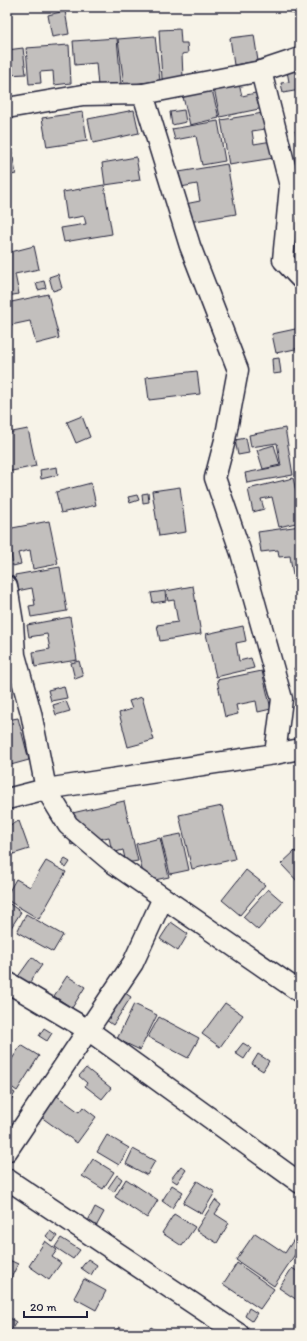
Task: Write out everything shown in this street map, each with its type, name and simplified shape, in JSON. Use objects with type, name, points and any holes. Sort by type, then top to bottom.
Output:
[{"type":"street","points":[[7,108],[83,95],[143,94],[261,71],[300,58]]},
{"type":"street","points":[[261,71],[290,186],[283,260],[300,278]]},
{"type":"street","points":[[143,94],[190,246],[238,370],[225,440],[215,478],[241,553],[282,698],[275,754]]},
{"type":"street","points":[[7,586],[13,623],[11,656],[31,713],[46,789],[68,825],[113,863],[300,992]]},
{"type":"street","points":[[7,799],[46,789],[275,754],[298,752]]},
{"type":"street","points":[[7,1151],[133,963],[163,898]]},
{"type":"street","points":[[7,982],[88,1030],[300,1183]]},
{"type":"street","points":[[7,1179],[239,1334]]},
{"type":"building","points":[[292,7],[300,7],[300,15],[291,13]]},
{"type":"building","points":[[65,11],[69,34],[52,37],[48,15]]},
{"type":"building","points":[[180,29],[181,43],[187,43],[188,53],[182,54],[183,78],[162,79],[159,30]]},
{"type":"building","points":[[254,35],[258,61],[234,65],[230,38]]},
{"type":"building","points":[[155,36],[160,81],[124,85],[118,39]]},
{"type":"building","points":[[117,38],[121,84],[98,86],[96,63],[75,65],[73,41]]},
{"type":"building","points":[[69,45],[71,83],[54,85],[53,71],[40,72],[41,83],[29,84],[26,48]]},
{"type":"building","points":[[23,48],[26,74],[7,75],[7,50]]},
{"type":"building","points":[[300,69],[300,90],[283,93],[281,83],[289,82],[287,71]]},
{"type":"building","points":[[239,84],[242,96],[260,92],[264,108],[220,117],[214,89]]},
{"type":"building","points":[[212,90],[219,118],[190,125],[183,97]]},
{"type":"building","points":[[134,110],[139,133],[93,143],[88,119]]},
{"type":"building","points":[[184,110],[186,122],[172,125],[170,112]]},
{"type":"building","points":[[83,112],[87,141],[47,147],[42,118]]},
{"type":"building","points":[[269,112],[272,128],[252,131],[254,144],[272,141],[274,158],[229,165],[221,120]]},
{"type":"building","points":[[218,121],[225,161],[202,165],[196,136],[175,140],[172,129]]},
{"type":"building","points":[[7,128],[12,154],[7,155]]},
{"type":"building","points":[[300,130],[300,147],[295,131]]},
{"type":"building","points":[[136,157],[140,180],[105,185],[102,163]]},
{"type":"building","points":[[13,158],[16,174],[7,176],[7,159]]},
{"type":"building","points":[[227,164],[236,214],[189,222],[185,204],[200,201],[197,184],[181,187],[179,172]]},
{"type":"building","points":[[104,185],[112,234],[64,242],[61,228],[86,224],[84,216],[67,219],[63,192]]},
{"type":"building","points":[[34,246],[39,269],[15,274],[19,294],[7,296],[7,253]]},
{"type":"building","points":[[58,274],[62,288],[53,291],[49,277]]},
{"type":"building","points":[[44,281],[46,288],[38,290],[36,283]]},
{"type":"building","points":[[48,294],[59,338],[36,344],[30,321],[11,325],[7,303]]},
{"type":"building","points":[[300,328],[300,348],[276,353],[272,334]]},
{"type":"building","points":[[279,358],[281,373],[273,374],[272,359]]},
{"type":"building","points":[[197,371],[200,394],[149,400],[146,377]]},
{"type":"building","points":[[82,416],[90,437],[76,443],[67,422]]},
{"type":"building","points":[[285,428],[293,475],[247,483],[245,473],[281,466],[277,443],[251,447],[249,435]]},
{"type":"building","points":[[28,429],[36,466],[7,472],[7,433]]},
{"type":"building","points":[[246,438],[249,453],[238,455],[235,440]]},
{"type":"building","points":[[274,445],[280,465],[263,469],[257,450]]},
{"type":"building","points":[[57,467],[58,475],[41,479],[40,470]]},
{"type":"building","points":[[293,478],[300,508],[300,522],[279,527],[272,497],[261,499],[264,509],[253,512],[248,489]]},
{"type":"building","points":[[91,483],[96,505],[61,513],[56,492]]},
{"type":"building","points":[[180,487],[186,532],[159,536],[152,491]]},
{"type":"building","points":[[148,493],[149,502],[143,503],[142,494]]},
{"type":"building","points":[[137,495],[139,500],[130,503],[128,497]]},
{"type":"building","points":[[49,521],[58,564],[33,569],[30,550],[18,553],[21,564],[13,566],[7,529]]},
{"type":"building","points":[[300,526],[300,574],[293,575],[290,556],[279,557],[278,550],[261,552],[258,532]]},
{"type":"building","points":[[60,567],[67,611],[31,617],[29,606],[35,605],[32,588],[17,591],[15,575]]},
{"type":"building","points":[[193,586],[201,634],[160,641],[157,625],[178,622],[174,600],[168,601],[166,591]]},
{"type":"building","points":[[165,591],[166,601],[153,603],[151,593]]},
{"type":"building","points":[[70,617],[77,660],[35,667],[33,652],[50,649],[47,634],[29,637],[27,625]]},
{"type":"building","points":[[243,626],[246,641],[236,643],[239,661],[251,658],[254,668],[216,677],[206,634]]},
{"type":"building","points":[[79,661],[83,676],[75,679],[71,663]]},
{"type":"building","points":[[300,666],[300,683],[298,684],[294,668]]},
{"type":"building","points":[[262,671],[271,709],[258,712],[256,701],[236,705],[238,714],[225,717],[217,680]]},
{"type":"building","points":[[64,686],[67,698],[51,701],[48,690]]},
{"type":"building","points":[[142,697],[154,740],[128,747],[119,713],[132,709],[129,701]]},
{"type":"building","points":[[66,701],[70,711],[56,715],[53,705]]},
{"type":"building","points":[[18,718],[29,760],[7,766],[7,720]]},
{"type":"building","points":[[124,801],[138,861],[126,863],[123,850],[112,853],[109,837],[71,845],[64,815]]},
{"type":"building","points":[[222,806],[235,859],[192,869],[179,815]]},
{"type":"building","points":[[19,821],[29,849],[7,856],[7,826]]},
{"type":"building","points":[[181,834],[189,870],[170,874],[161,838]]},
{"type":"building","points":[[160,838],[169,877],[145,882],[136,844]]},
{"type":"building","points":[[295,851],[300,856],[300,884],[281,864]]},
{"type":"building","points":[[65,859],[70,862],[66,868],[61,864]]},
{"type":"building","points":[[46,861],[66,872],[39,919],[7,900],[7,895],[16,879],[30,887]]},
{"type":"building","points":[[246,870],[265,885],[240,915],[222,900]]},
{"type":"building","points":[[268,889],[283,902],[258,930],[243,917]]},
{"type":"building","points":[[7,902],[21,912],[7,934]]},
{"type":"building","points":[[26,914],[63,935],[53,952],[17,932]]},
{"type":"building","points":[[171,922],[188,934],[178,951],[160,939]]},
{"type":"building","points":[[32,957],[42,965],[27,986],[17,978]]},
{"type":"building","points":[[67,976],[85,987],[72,1008],[54,996]]},
{"type":"building","points":[[112,984],[131,997],[113,1025],[102,1017]]},
{"type":"building","points":[[225,1003],[243,1015],[220,1047],[202,1034]]},
{"type":"building","points":[[134,1004],[157,1015],[140,1050],[117,1039]]},
{"type":"building","points":[[159,1017],[199,1038],[188,1058],[148,1037]]},
{"type":"building","points":[[44,1028],[52,1033],[47,1041],[39,1036]]},
{"type":"building","points":[[243,1043],[251,1048],[244,1059],[235,1053]]},
{"type":"building","points":[[21,1045],[39,1056],[17,1091],[7,1084],[7,1067]]},
{"type":"building","points":[[258,1054],[269,1061],[263,1071],[252,1064]]},
{"type":"building","points":[[86,1068],[111,1088],[102,1099],[85,1086],[87,1083],[79,1076]]},
{"type":"building","points":[[7,1088],[15,1093],[7,1107]]},
{"type":"building","points":[[53,1093],[79,1112],[83,1107],[96,1117],[77,1143],[37,1114]]},
{"type":"building","points":[[107,1135],[129,1148],[119,1165],[97,1152]]},
{"type":"building","points":[[133,1149],[155,1161],[147,1175],[126,1164]]},
{"type":"building","points":[[93,1159],[114,1172],[103,1189],[82,1176]]},
{"type":"building","points":[[181,1166],[186,1170],[177,1183],[171,1179]]},
{"type":"building","points":[[117,1175],[122,1179],[114,1192],[108,1188]]},
{"type":"building","points":[[126,1179],[158,1200],[147,1218],[115,1197]]},
{"type":"building","points":[[197,1181],[215,1192],[202,1214],[183,1203]]},
{"type":"building","points":[[172,1185],[183,1192],[172,1208],[162,1201]]},
{"type":"building","points":[[215,1200],[221,1205],[215,1214],[229,1223],[217,1243],[196,1230]]},
{"type":"building","points":[[95,1207],[104,1212],[92,1234],[84,1229]]},
{"type":"building","points":[[174,1214],[195,1227],[182,1246],[162,1233]]},
{"type":"building","points":[[300,1230],[300,1247],[274,1286],[236,1260],[255,1233],[285,1253]]},
{"type":"building","points":[[50,1231],[57,1236],[53,1242],[46,1236]]},
{"type":"building","points":[[61,1238],[80,1250],[73,1259],[55,1247]]},
{"type":"building","points":[[45,1241],[57,1250],[52,1257],[61,1263],[49,1280],[29,1266]]},
{"type":"building","points":[[7,1259],[18,1264],[9,1282],[7,1281]]},
{"type":"building","points":[[88,1259],[97,1265],[91,1275],[81,1268]]},
{"type":"building","points":[[237,1263],[274,1289],[260,1309],[223,1284]]},
{"type":"building","points":[[292,1268],[300,1273],[300,1302],[279,1288]]},
{"type":"building","points":[[84,1279],[106,1291],[96,1310],[74,1298]]},
{"type":"building","points":[[249,1308],[257,1313],[252,1321],[245,1316]]},
{"type":"building","points":[[7,1316],[16,1322],[9,1334],[7,1333]]},
{"type":"building","points":[[119,1327],[132,1334],[114,1334]]},
{"type":"building","points":[[151,1327],[162,1334],[147,1334]]}]
